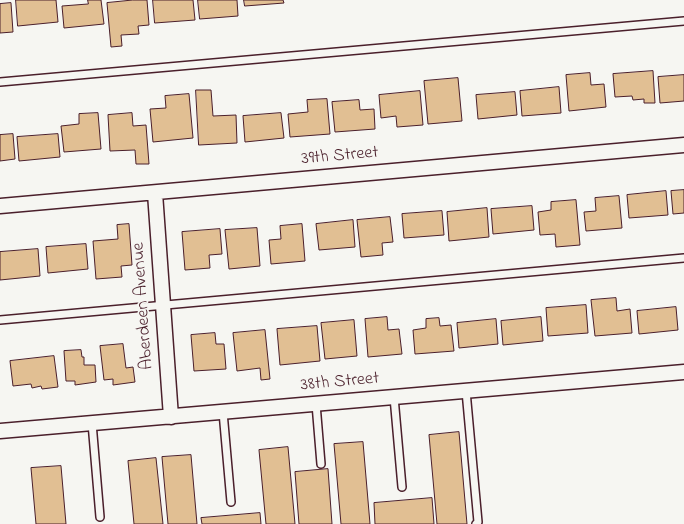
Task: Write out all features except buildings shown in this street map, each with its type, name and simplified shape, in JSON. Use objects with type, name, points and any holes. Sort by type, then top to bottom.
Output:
[{"type":"street","name":"39th Street","points":[[0,206],[684,146]]},
{"type":"street","name":"Aberdeen Avenue","points":[[155,193],[171,417]]},
{"type":"street","name":"38th Street","points":[[0,431],[684,372]]},
{"type":"lane","points":[[0,82],[684,21]]},
{"type":"lane","points":[[0,320],[684,258]]},
{"type":"lane","points":[[466,391],[478,522],[476,524]]},
{"type":"lane","points":[[394,397],[402,487]]},
{"type":"lane","points":[[316,404],[321,464]]},
{"type":"lane","points":[[223,412],[231,502]]},
{"type":"lane","points":[[92,423],[100,517]]}]
